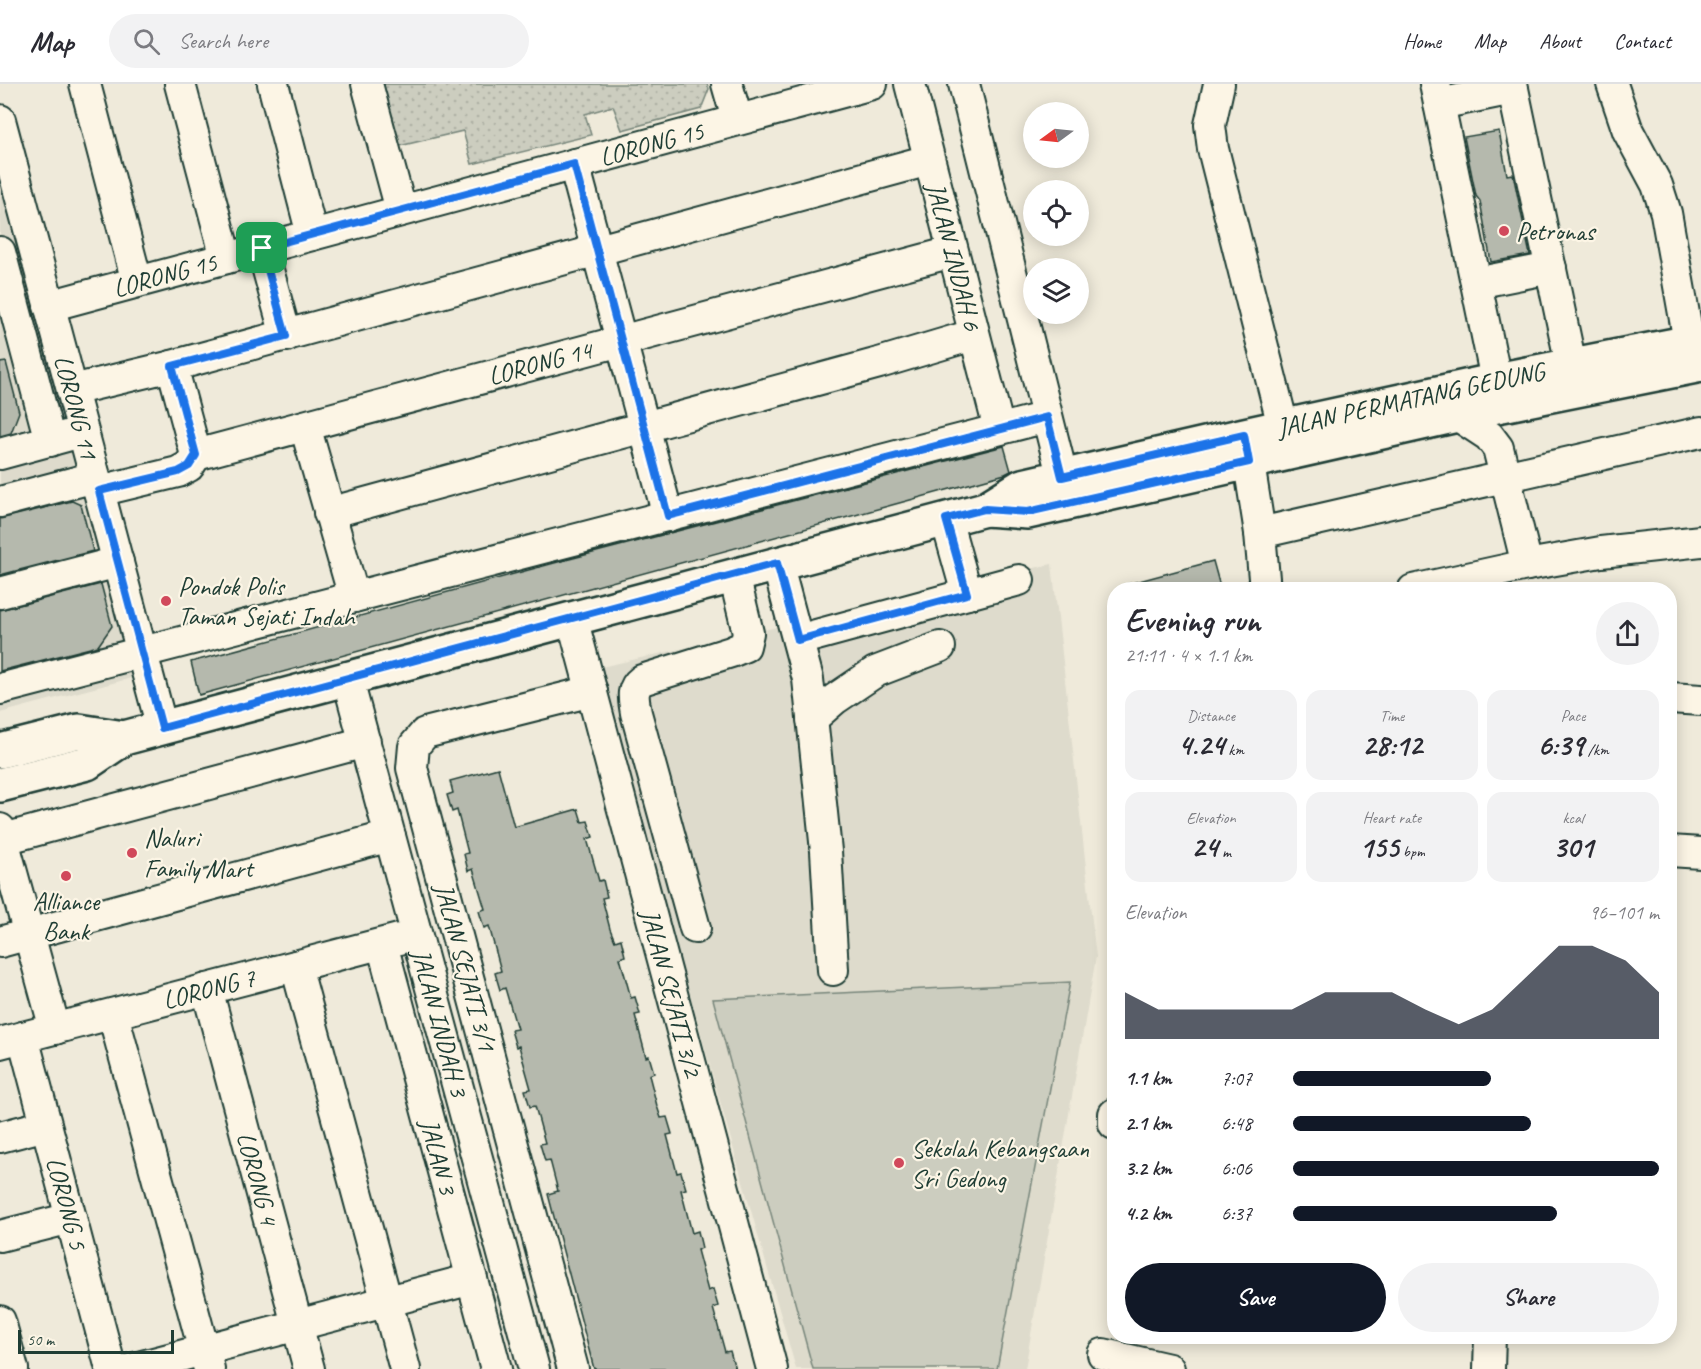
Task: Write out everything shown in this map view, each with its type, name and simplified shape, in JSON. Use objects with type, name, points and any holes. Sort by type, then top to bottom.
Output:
[{"type":"main road","name":"JALAN PERMATANG GEDUNG","points":[[1246,448],[1283,426],[1571,365],[1697,349]]},
{"type":"main road","name":"JALAN PERMATANG GEDUNG","points":[[0,785],[87,763],[124,738],[946,519],[985,509],[1028,512],[1066,490],[1246,448],[1457,415],[1697,349]]},
{"type":"main road","name":"JALAN PERMATANG GEDUNG","points":[[0,751],[80,731],[124,738]]},
{"type":"street","points":[[85,84],[137,282]]},
{"type":"street","points":[[180,84],[226,258]]},
{"type":"street","points":[[273,84],[312,235]]},
{"type":"street","points":[[366,84],[401,210]]},
{"type":"street","points":[[727,84],[736,119]]},
{"type":"street","name":"LORONG 15","points":[[50,306],[736,119],[824,90],[872,84]]},
{"type":"street","name":"JALAN INDAH 6","points":[[910,84],[999,429]]},
{"type":"street","points":[[964,84],[1066,490]]},
{"type":"street","points":[[1219,84],[1210,125],[1213,149],[1283,426]]},
{"type":"street","points":[[1612,84],[1628,131],[1657,185],[1666,213],[1697,349]]},
{"type":"street","points":[[1496,380],[1437,94],[1513,86],[1571,365]]},
{"type":"street","name":"LORONG 11","points":[[0,120],[162,728]]},
{"type":"street","points":[[72,390],[286,336],[929,160]]},
{"type":"street","points":[[574,164],[668,516]]},
{"type":"street","points":[[262,248],[286,336]]},
{"type":"street","points":[[0,252],[50,441]]},
{"type":"street","name":"LORONG 14","points":[[196,455],[952,252]]},
{"type":"street","points":[[1476,284],[1551,268]]},
{"type":"street","points":[[329,513],[879,363],[973,335]]},
{"type":"street","points":[[0,502],[178,472],[189,466],[196,455],[172,366]]},
{"type":"street","points":[[1457,415],[1489,436],[1498,448],[1527,565]]},
{"type":"street","points":[[0,689],[1047,417]]},
{"type":"street","points":[[305,426],[354,597]]},
{"type":"street","points":[[0,454],[83,432]]},
{"type":"street","points":[[1260,533],[1701,432]]},
{"type":"street","points":[[1246,448],[1260,533],[1264,582]]},
{"type":"street","points":[[946,519],[967,594]]},
{"type":"street","points":[[1449,582],[1601,552],[1701,541]]},
{"type":"street","points":[[0,593],[118,562]]},
{"type":"street","points":[[777,563],[808,679],[826,851],[833,969]]},
{"type":"street","points":[[695,927],[633,697],[634,689],[642,680],[745,646],[748,633],[734,575]]},
{"type":"street","points":[[798,640],[1019,580]]},
{"type":"street","name":"JALAN SEJATI 3/2","points":[[572,618],[772,1369]]},
{"type":"street","points":[[812,719],[835,699],[875,672],[940,647]]},
{"type":"street","name":"JALAN INDAH 3","points":[[347,677],[534,1369]]},
{"type":"street","name":"JALAN SEJATI 3/1","points":[[573,1369],[412,768],[414,746],[425,733],[592,691]]},
{"type":"street","points":[[1677,698],[1701,700]]},
{"type":"street","points":[[55,1029],[1,836],[365,742]]},
{"type":"street","points":[[0,942],[390,836]]},
{"type":"street","points":[[1677,851],[1701,853]]},
{"type":"street","name":"LORONG 7","points":[[11,1040],[417,935]]},
{"type":"street","name":"JALAN 3","points":[[382,944],[496,1369]]},
{"type":"street","points":[[296,966],[405,1369]]},
{"type":"street","name":"LORONG 4","points":[[207,989],[309,1369]]},
{"type":"street","points":[[113,1014],[206,1359]]},
{"type":"street","name":"LORONG 5","points":[[11,1040],[46,1125],[111,1369]]},
{"type":"street","points":[[0,1137],[46,1125]]},
{"type":"street","points":[[0,1236],[71,1218]]},
{"type":"street","points":[[130,1369],[206,1359],[297,1325],[472,1279]]},
{"type":"street","points":[[0,1321],[13,1369]]},
{"type":"street","points":[[1489,1369],[1490,1344]]},
{"type":"street","points":[[1103,1354],[1169,1369]]},
{"type":"shaded area","points":[[378,84],[707,84],[709,89],[701,109],[622,130],[613,106],[585,114],[591,135],[472,164],[463,131],[395,147]]},
{"type":"shaded area","points":[[0,155],[139,676],[0,713]]},
{"type":"shaded area","name":"Sekolah Kebangsaan Sri Gedong","points":[[1052,564],[1096,957],[1025,1369],[796,1369],[597,668]]},
{"type":"shaded area","points":[[1070,982],[997,1369],[813,1369],[713,999]]},
{"type":"building","points":[[1499,131],[1507,175],[1513,174],[1530,255],[1491,262],[1480,201],[1476,196],[1464,137]]},
{"type":"building","points":[[6,362],[19,412],[11,433],[0,436],[0,363]]},
{"type":"building","points":[[1004,446],[1011,471],[1005,474],[199,695],[191,662],[558,562]]},
{"type":"building","points":[[72,501],[81,505],[93,551],[0,575],[0,519]]},
{"type":"building","points":[[1213,561],[1219,582],[1135,582]]},
{"type":"building","points":[[101,584],[112,626],[98,646],[0,671],[0,610]]},
{"type":"building","points":[[498,768],[514,827],[578,809],[582,822],[588,821],[593,837],[587,839],[599,881],[603,880],[607,897],[602,898],[610,929],[615,941],[621,939],[625,956],[620,958],[631,998],[635,997],[640,1014],[635,1015],[646,1057],[649,1056],[654,1073],[649,1075],[657,1106],[661,1118],[667,1117],[672,1134],[667,1135],[677,1173],[681,1172],[686,1189],[681,1190],[692,1233],[698,1231],[702,1248],[697,1250],[708,1291],[713,1289],[718,1306],[713,1308],[725,1352],[730,1351],[735,1369],[594,1369],[548,1194],[558,1191],[550,1160],[545,1161],[540,1144],[545,1143],[535,1106],[530,1107],[525,1090],[531,1089],[519,1046],[516,1047],[511,1030],[517,1029],[505,988],[500,990],[495,973],[501,971],[489,926],[484,928],[479,911],[485,909],[473,869],[468,871],[464,854],[468,853],[457,810],[452,812],[447,795],[453,793],[450,781]]},
{"type":"place","name":"Petronas","points":[[1504,231]]},
{"type":"place","name":"Pondok Polis Taman Sejati Indah","points":[[166,601]]},
{"type":"place","name":"Naluri Family Mart","points":[[132,853]]},
{"type":"place","name":"Alliance Bank","points":[[66,876]]},
{"type":"place","name":"Sekolah Kebangsaan Sri Gedong","points":[[899,1163]]},
{"type":"route","points":[[574,164],[668,516],[1047,417],[1062,477],[1244,435],[1249,462],[1028,512],[985,509],[946,519],[967,594],[798,640],[777,563],[162,728],[99,491],[178,472],[189,466],[196,455],[172,366],[286,336],[262,248],[574,164]]}]
